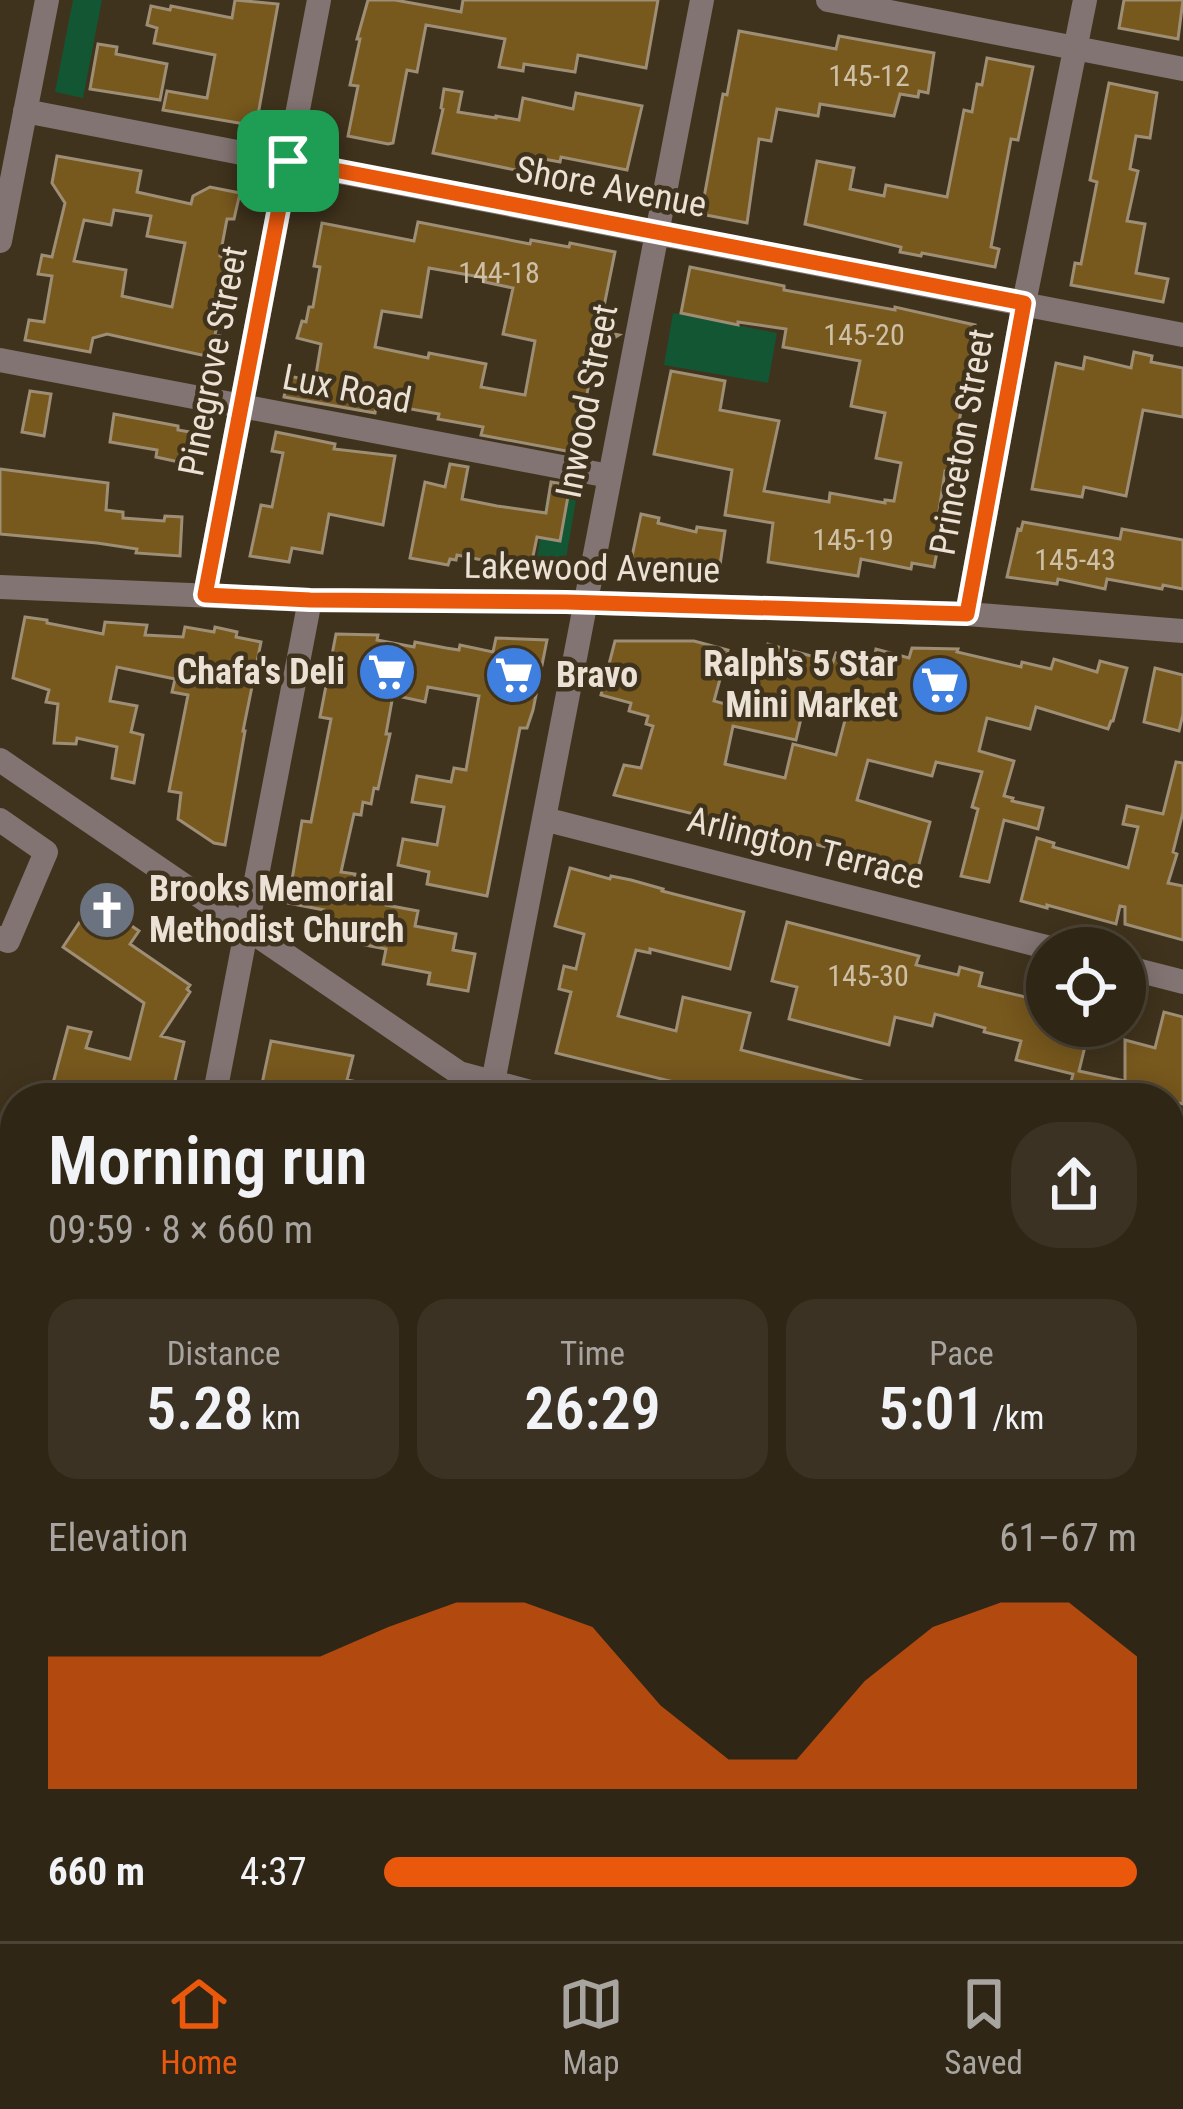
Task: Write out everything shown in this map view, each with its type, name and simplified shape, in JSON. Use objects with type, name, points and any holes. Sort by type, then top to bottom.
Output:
[{"type":"street","points":[[0,242],[47,0]]},
{"type":"street","name":"Pinegrove Street","points":[[205,595],[319,0]]},
{"type":"street","name":"Inwood Street","points":[[493,1083],[702,0]]},
{"type":"street","points":[[827,0],[1183,69]]},
{"type":"street","name":"Princeton Street","points":[[967,614],[1085,0]]},
{"type":"street","name":"Shore Avenue","points":[[25,111],[1183,335]]},
{"type":"street","name":"Lux Road","points":[[0,360],[609,476]]},
{"type":"street","name":"Lakewood Avenue","points":[[0,586],[310,600],[967,614],[1183,631]]},
{"type":"street","points":[[217,1083],[310,600]]},
{"type":"street","points":[[0,760],[478,1083]]},
{"type":"street","name":"Arlington Terrace","points":[[544,819],[1026,942]]},
{"type":"street","points":[[0,820],[46,852],[8,941],[0,938]]},
{"type":"street","points":[[1146,972],[1183,982]]},
{"type":"green space","points":[[73,0],[102,0],[83,98],[55,92]]},
{"type":"green space","points":[[673,313],[777,333],[768,383],[664,365]]},
{"type":"green space","points":[[547,495],[576,500],[562,582],[534,577]]},
{"type":"building","points":[[235,0],[278,4],[256,126],[163,110],[167,91],[207,98],[215,55],[154,43],[157,28],[147,25],[151,6],[232,18]]},
{"type":"building","points":[[368,0],[461,12],[463,0],[658,0],[646,68],[578,55],[575,72],[524,64],[523,71],[499,67],[505,39],[426,25],[417,72],[407,70],[393,143],[388,144],[348,136],[358,86],[350,85]]},
{"type":"building","points":[[1124,0],[1183,0],[1178,39],[1119,28]]},
{"type":"building","points":[[739,31],[836,49],[839,36],[934,53],[928,93],[919,91],[918,97],[900,94],[894,116],[820,104],[818,116],[777,109],[771,141],[759,139],[747,223],[701,214]]},
{"type":"building","points":[[98,44],[117,47],[116,54],[167,64],[160,100],[90,89]]},
{"type":"building","points":[[987,58],[1033,67],[1018,140],[1011,139],[991,247],[999,249],[995,267],[900,252],[901,247],[805,224],[817,161],[854,168],[850,189],[884,196],[886,185],[947,197],[964,110],[972,112]]},
{"type":"building","points":[[1109,83],[1157,93],[1150,138],[1136,136],[1130,169],[1138,171],[1127,221],[1145,224],[1136,273],[1168,279],[1163,302],[1071,285],[1075,263],[1081,264],[1097,182],[1090,180]]},
{"type":"building","points":[[444,89],[462,92],[458,112],[519,120],[523,98],[573,109],[576,93],[642,106],[627,170],[561,157],[560,162],[533,157],[530,173],[433,153]]},
{"type":"building","points":[[57,156],[141,171],[137,192],[191,204],[193,196],[210,187],[240,193],[234,219],[227,219],[220,256],[230,261],[215,358],[107,334],[93,338],[90,352],[25,340],[29,320],[44,322],[52,276],[38,274],[42,255],[52,257],[65,203],[52,183]],"holes":[[[114,210],[151,216],[147,236],[185,243],[172,307],[122,296],[126,270],[74,261],[84,220],[111,225]]]},
{"type":"building","points":[[418,222],[530,244],[531,240],[569,247],[570,243],[615,252],[599,331],[619,335],[594,353],[577,453],[481,435],[483,427],[438,419],[439,414],[377,403],[375,413],[284,397],[288,376],[315,381],[321,344],[297,338],[313,307],[322,223],[414,241]],"holes":[[[429,268],[486,278],[485,282],[513,288],[503,334],[535,341],[525,395],[481,387],[486,364],[375,347],[382,311],[421,317]]]},
{"type":"building","points":[[690,267],[784,286],[784,290],[975,325],[951,472],[945,471],[939,511],[945,512],[934,567],[912,563],[911,569],[861,559],[858,576],[768,562],[773,523],[725,515],[732,470],[654,454],[671,371],[725,381],[720,410],[779,421],[764,491],[829,502],[830,493],[894,501],[901,463],[876,458],[885,413],[851,406],[860,361],[783,347],[786,329],[681,313]]},
{"type":"building","points":[[1134,352],[1152,356],[1151,362],[1183,368],[1183,417],[1143,410],[1126,496],[1084,487],[1082,497],[1032,489],[1056,363],[1083,369],[1085,357],[1131,368]]},
{"type":"building","points":[[30,391],[51,394],[44,436],[22,432]]},
{"type":"building","points":[[114,414],[190,432],[188,464],[156,457],[157,450],[110,442]]},
{"type":"building","points":[[276,432],[335,444],[334,449],[395,456],[383,525],[329,514],[322,553],[292,548],[289,562],[250,556],[261,505],[272,507],[283,453],[272,451]]},
{"type":"building","points":[[450,464],[468,467],[462,499],[497,506],[546,513],[551,482],[570,485],[560,541],[537,537],[532,561],[508,557],[507,565],[457,555],[448,565],[410,558],[425,482],[445,487]]},
{"type":"building","points":[[0,469],[108,483],[106,510],[123,512],[123,518],[164,521],[165,516],[182,517],[180,556],[0,534]]},
{"type":"building","points":[[641,514],[696,532],[697,527],[725,531],[717,570],[676,563],[674,572],[630,566]]},
{"type":"building","points":[[1023,522],[1120,539],[1122,529],[1183,540],[1183,589],[1107,579],[1105,589],[1058,579],[1057,584],[1007,577]]},
{"type":"building","points":[[25,617],[103,634],[105,622],[147,625],[145,635],[183,637],[185,627],[214,632],[215,627],[261,642],[225,845],[178,819],[181,793],[169,791],[188,695],[172,692],[175,679],[117,667],[110,701],[137,706],[131,732],[143,735],[134,783],[112,778],[117,747],[77,738],[76,744],[54,743],[58,704],[46,702],[49,690],[13,678]]},
{"type":"building","points":[[336,634],[378,635],[377,640],[414,647],[415,642],[493,652],[496,638],[547,640],[533,710],[527,728],[520,728],[487,896],[427,884],[429,872],[398,865],[403,839],[437,845],[444,807],[412,802],[417,776],[451,782],[454,768],[466,770],[479,696],[428,687],[425,702],[393,695],[378,789],[374,788],[371,804],[363,802],[361,815],[354,814],[341,872],[355,874],[353,885],[388,892],[386,905],[418,911],[415,926],[456,934],[453,950],[475,954],[468,991],[428,984],[430,973],[383,964],[386,949],[355,943],[357,932],[321,925],[324,910],[288,903],[302,821],[311,822],[331,719],[320,717]]},
{"type":"building","points":[[615,641],[694,641],[728,650],[714,701],[747,710],[768,644],[833,662],[836,653],[873,662],[876,649],[909,658],[912,648],[958,649],[1021,667],[1022,662],[1051,669],[1054,659],[1097,672],[1100,661],[1127,668],[1108,729],[1036,707],[1030,729],[987,718],[979,751],[1014,761],[1004,796],[1043,808],[1038,829],[1004,820],[989,882],[961,876],[982,772],[936,762],[932,776],[868,760],[857,800],[930,822],[917,872],[614,795],[624,765],[641,768],[653,726],[646,724],[648,716],[629,711],[631,703],[601,695]],"holes":[[[803,710],[845,720],[836,755],[793,744],[785,778],[725,764],[733,726],[796,740]]]},
{"type":"building","points":[[1155,668],[1183,675],[1179,731],[1144,722]]},
{"type":"building","points":[[1176,762],[1183,763],[1183,812],[1168,883],[1183,886],[1183,940],[1125,924],[1125,907],[1120,906],[1116,924],[1021,901],[1037,838],[1128,868],[1138,827],[1123,824],[1127,806],[1163,814]]},
{"type":"building","points":[[570,868],[744,912],[730,969],[650,949],[650,953],[636,950],[618,1016],[676,1031],[683,997],[750,1013],[741,1050],[870,1083],[670,1083],[556,1053],[571,992],[559,989],[564,966],[576,969],[584,934],[555,926]]},
{"type":"building","points":[[97,896],[139,931],[130,944],[190,985],[161,1036],[184,1042],[174,1083],[53,1083],[68,1027],[91,1032],[86,1048],[130,1059],[144,1003],[63,947]]},
{"type":"building","points":[[787,922],[919,956],[916,965],[958,975],[960,967],[982,973],[979,986],[1026,997],[1026,1047],[1085,1047],[1079,1071],[1125,1081],[1125,1047],[1155,1048],[1164,1012],[1183,1017],[1183,1083],[1071,1083],[1073,1074],[1016,1060],[1021,1041],[935,1014],[932,1026],[895,1017],[889,1045],[789,1019],[797,987],[772,981]]},
{"type":"building","points":[[271,1041],[353,1056],[347,1080],[363,1083],[262,1083]]},
{"type":"place","name":"Chafa's Deli","points":[[387,672]]},
{"type":"place","name":"Bravo","points":[[514,675]]},
{"type":"place","name":"Ralph's 5 Star Mini Market","points":[[940,685]]},
{"type":"place","name":"Brooks Memorial Methodist Church","points":[[107,910]]},
{"type":"route","points":[[288,161],[1024,303],[967,614],[205,595],[288,161]]}]
